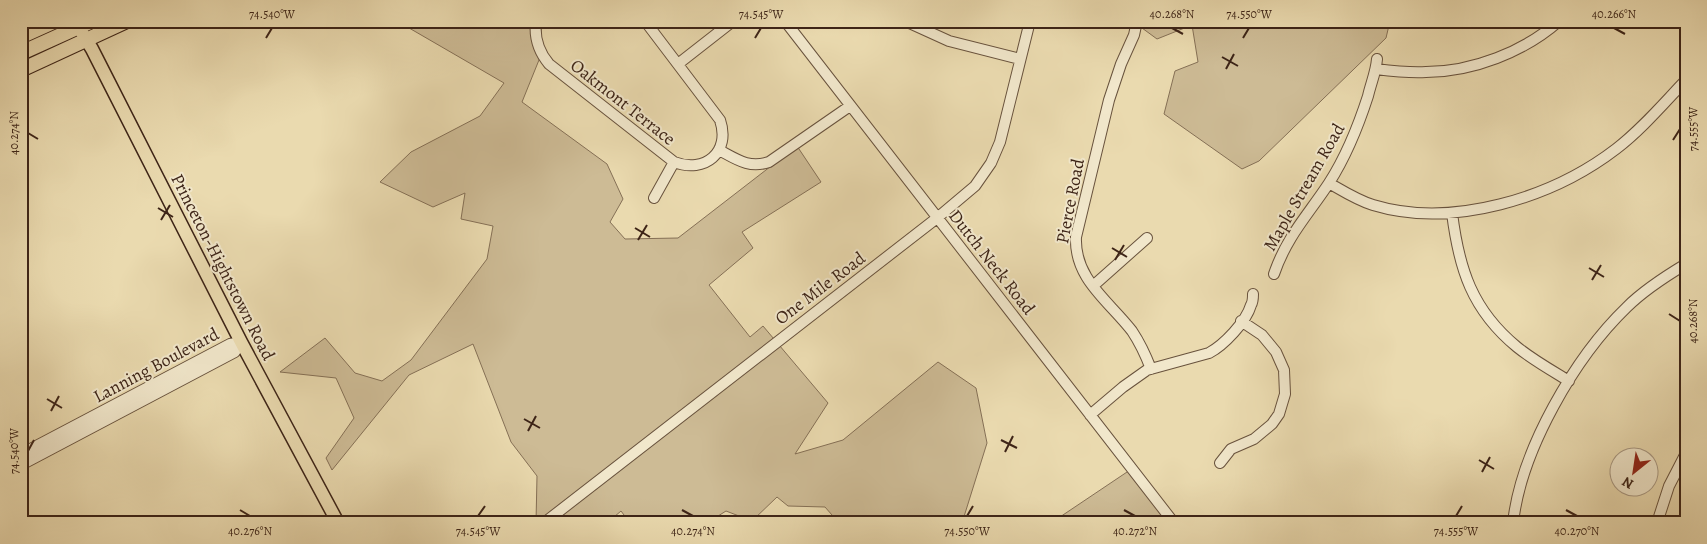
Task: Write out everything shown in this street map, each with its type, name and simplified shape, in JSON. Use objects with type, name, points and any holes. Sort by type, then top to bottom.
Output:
[{"type":"highway","points":[[21,53],[77,24],[92,21]]},
{"type":"highway","points":[[21,70],[127,21]]},
{"type":"main road","name":"Princeton-Hightstown Road","points":[[77,24],[241,342],[338,523]]},
{"type":"street","name":"Oakmont Terrace","points":[[536,21],[538,49],[549,64],[674,162],[687,166],[702,164],[719,150]]},
{"type":"street","points":[[645,21],[720,120],[723,137],[719,150],[744,163],[755,166],[769,162],[850,106]]},
{"type":"street","points":[[678,64],[733,21]]},
{"type":"street","name":"Dutch Neck Road","points":[[785,21],[1174,523]]},
{"type":"street","points":[[905,21],[949,41],[1020,59]]},
{"type":"street","name":"One Mile Road","points":[[544,523],[937,218],[975,186],[992,163],[1000,142],[1030,21]]},
{"type":"street","name":"Pierce Road","points":[[1137,21],[1134,35],[1121,64],[1109,100],[1076,237],[1076,247],[1078,262],[1093,286],[1131,330],[1146,354],[1151,369]]},
{"type":"street","name":"Maple Stream Road","points":[[1274,274],[1286,245],[1329,183],[1349,148],[1358,128],[1376,64],[1427,72],[1472,66],[1534,40],[1559,21]]},
{"type":"street","points":[[1329,183],[1359,200],[1387,209],[1426,213],[1452,212],[1496,206],[1517,200],[1545,190],[1578,174],[1604,158],[1649,120],[1686,80]]},
{"type":"street","points":[[654,198],[674,162]]},
{"type":"street","points":[[1452,212],[1459,259],[1478,304],[1496,327],[1518,348],[1568,381]]},
{"type":"street","points":[[1093,286],[1147,238]]},
{"type":"street","points":[[1513,523],[1530,458],[1550,412],[1568,381],[1601,336],[1628,306],[1686,264]]},
{"type":"street","points":[[1090,415],[1135,378],[1151,369],[1209,353],[1217,349],[1227,340],[1252,305],[1253,294]]},
{"type":"street","points":[[1220,463],[1231,450],[1254,439],[1272,424],[1279,414],[1285,394],[1284,370],[1276,352],[1262,335],[1241,321]]},
{"type":"street","name":"Lanning Boulevard","points":[[21,454],[230,344],[241,342]]},
{"type":"street","name":"Lanning Boulevard","points":[[21,465],[235,352],[241,342]]},
{"type":"street","points":[[1657,523],[1669,486],[1686,453]]},
{"type":"shaded area","points":[[397,21],[541,21],[541,55],[522,102],[607,164],[623,199],[610,222],[625,239],[678,238],[797,146],[821,182],[742,232],[753,248],[709,285],[750,337],[763,326],[828,403],[795,454],[843,440],[938,362],[976,388],[987,443],[962,523],[839,523],[825,507],[788,506],[777,497],[752,521],[726,511],[707,523],[630,523],[621,511],[607,523],[536,523],[537,476],[511,442],[473,344],[409,375],[332,470],[326,458],[354,418],[336,378],[280,372],[325,338],[355,373],[382,381],[411,360],[487,259],[493,226],[461,219],[465,193],[433,207],[380,182],[411,152],[480,116],[504,83]]},
{"type":"shaded area","points":[[1149,21],[1390,21],[1386,38],[1259,161],[1242,169],[1164,114],[1175,71],[1198,62],[1192,25],[1157,39],[1142,28]]},
{"type":"shaded area","points":[[1133,468],[1170,516],[1162,523],[1051,523]]}]
